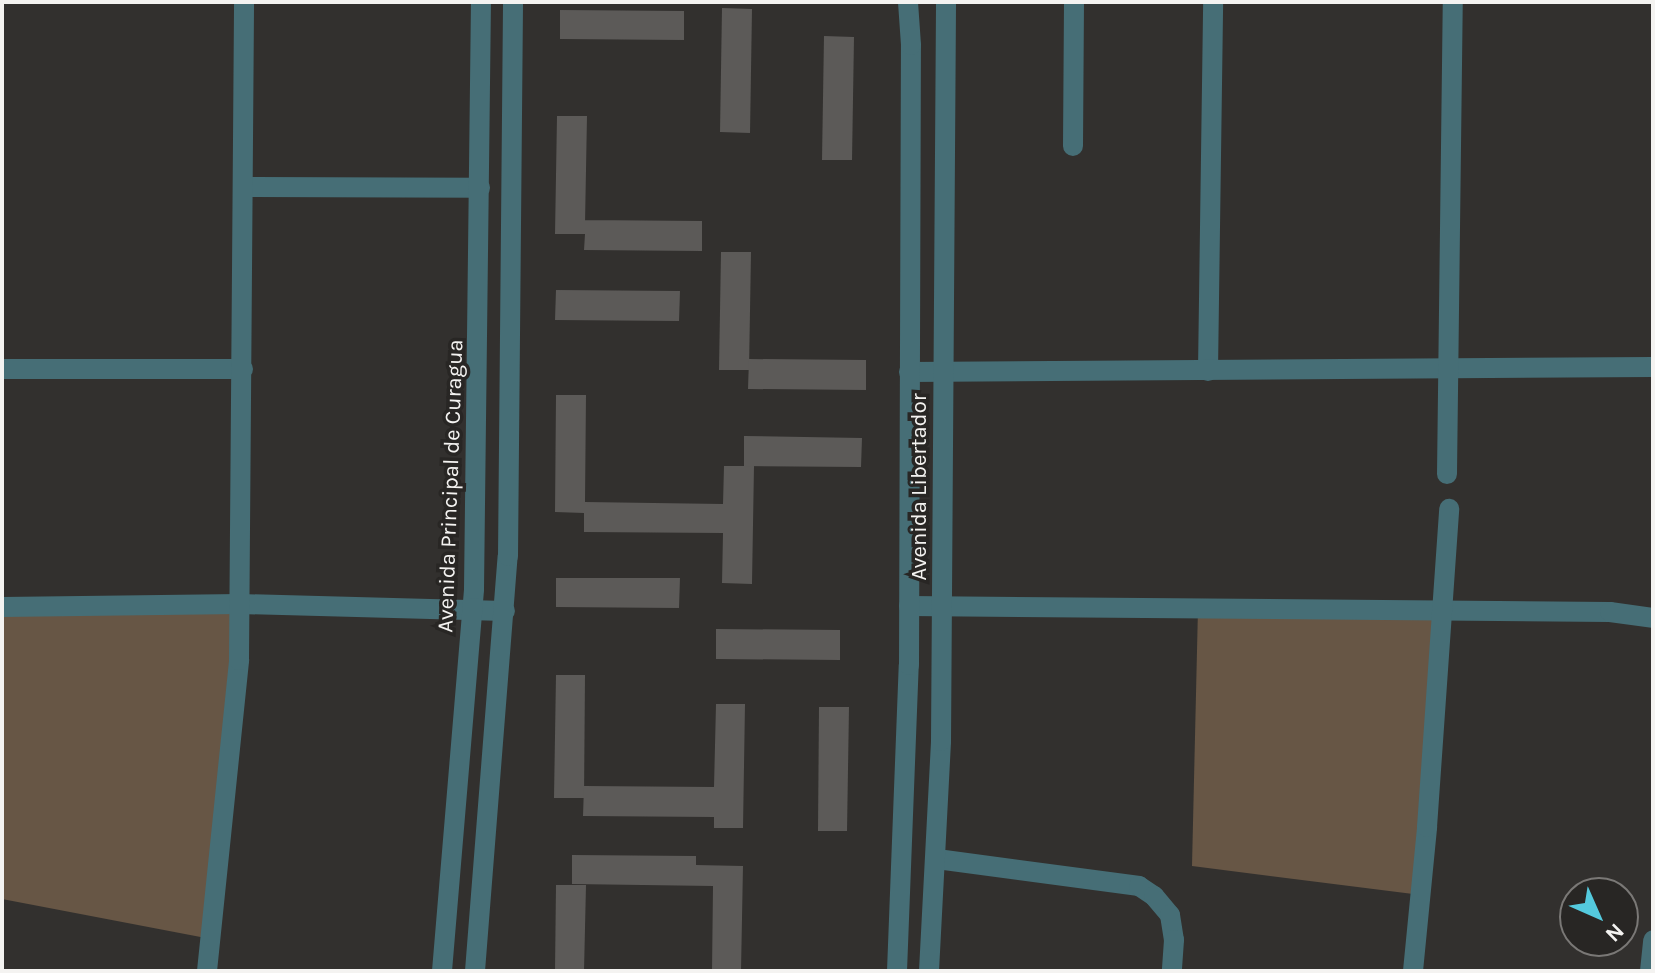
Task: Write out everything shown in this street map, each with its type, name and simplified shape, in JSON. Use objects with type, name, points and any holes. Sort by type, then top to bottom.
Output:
[{"type":"street","points":[[207,971],[234,732],[240,604],[244,2]]},
{"type":"street","name":"Avenida Principal de Curagua","points":[[442,971],[472,609],[481,2]]},
{"type":"street","points":[[475,971],[505,611],[510,444],[513,2]]},
{"type":"street","name":"Avenida Libertador","points":[[897,971],[905,813],[909,606],[911,45],[908,2]]},
{"type":"street","name":"Avenida Libertador","points":[[929,971],[937,859],[944,606],[946,2]]},
{"type":"street","points":[[1073,146],[1074,2]]},
{"type":"street","points":[[1208,371],[1213,2]]},
{"type":"street","points":[[1447,474],[1453,2]]},
{"type":"street","points":[[245,187],[480,188]]},
{"type":"street","points":[[909,372],[1653,367]]},
{"type":"street","points":[[2,369],[243,369]]},
{"type":"street","points":[[1413,971],[1444,611],[1449,509]]},
{"type":"street","points":[[2,607],[240,604],[505,611]]},
{"type":"street","points":[[909,606],[1620,613],[1653,618]]},
{"type":"street","points":[[937,859],[1139,886],[1154,896],[1170,915],[1174,940],[1172,971]]},
{"type":"street","points":[[1650,971],[1653,940]]},
{"type":"shaded area","points":[[240,604],[211,939],[2,899],[2,607]]},
{"type":"shaded area","points":[[1198,608],[1444,611],[1421,895],[1192,866]]},
{"type":"building","points":[[722,8],[752,9],[750,133],[720,132]]},
{"type":"building","points":[[560,10],[684,11],[684,40],[560,39]]},
{"type":"building","points":[[824,36],[854,37],[852,160],[822,160]]},
{"type":"building","points":[[557,116],[587,116],[585,220],[702,221],[702,251],[584,250],[585,234],[555,234]]},
{"type":"building","points":[[721,252],[751,252],[749,370],[719,370]]},
{"type":"building","points":[[556,290],[680,291],[679,321],[555,320]]},
{"type":"building","points":[[749,359],[866,360],[866,390],[748,389]]},
{"type":"building","points":[[556,395],[586,395],[585,502],[723,504],[724,466],[754,466],[752,584],[722,583],[723,533],[584,532],[584,513],[555,512]]},
{"type":"building","points":[[744,436],[862,438],[861,467],[744,466]]},
{"type":"building","points":[[556,578],[680,578],[679,608],[556,607]]},
{"type":"building","points":[[716,629],[840,630],[840,660],[716,659]]},
{"type":"building","points":[[556,675],[585,675],[584,798],[554,798]]},
{"type":"building","points":[[716,704],[745,704],[743,828],[714,828],[714,817],[583,816],[584,786],[714,787]]},
{"type":"building","points":[[819,707],[849,707],[847,831],[818,831]]},
{"type":"building","points":[[572,855],[696,856],[696,865],[743,866],[741,971],[712,971],[713,886],[572,884]]},
{"type":"building","points":[[556,885],[586,885],[584,971],[555,971]]}]
